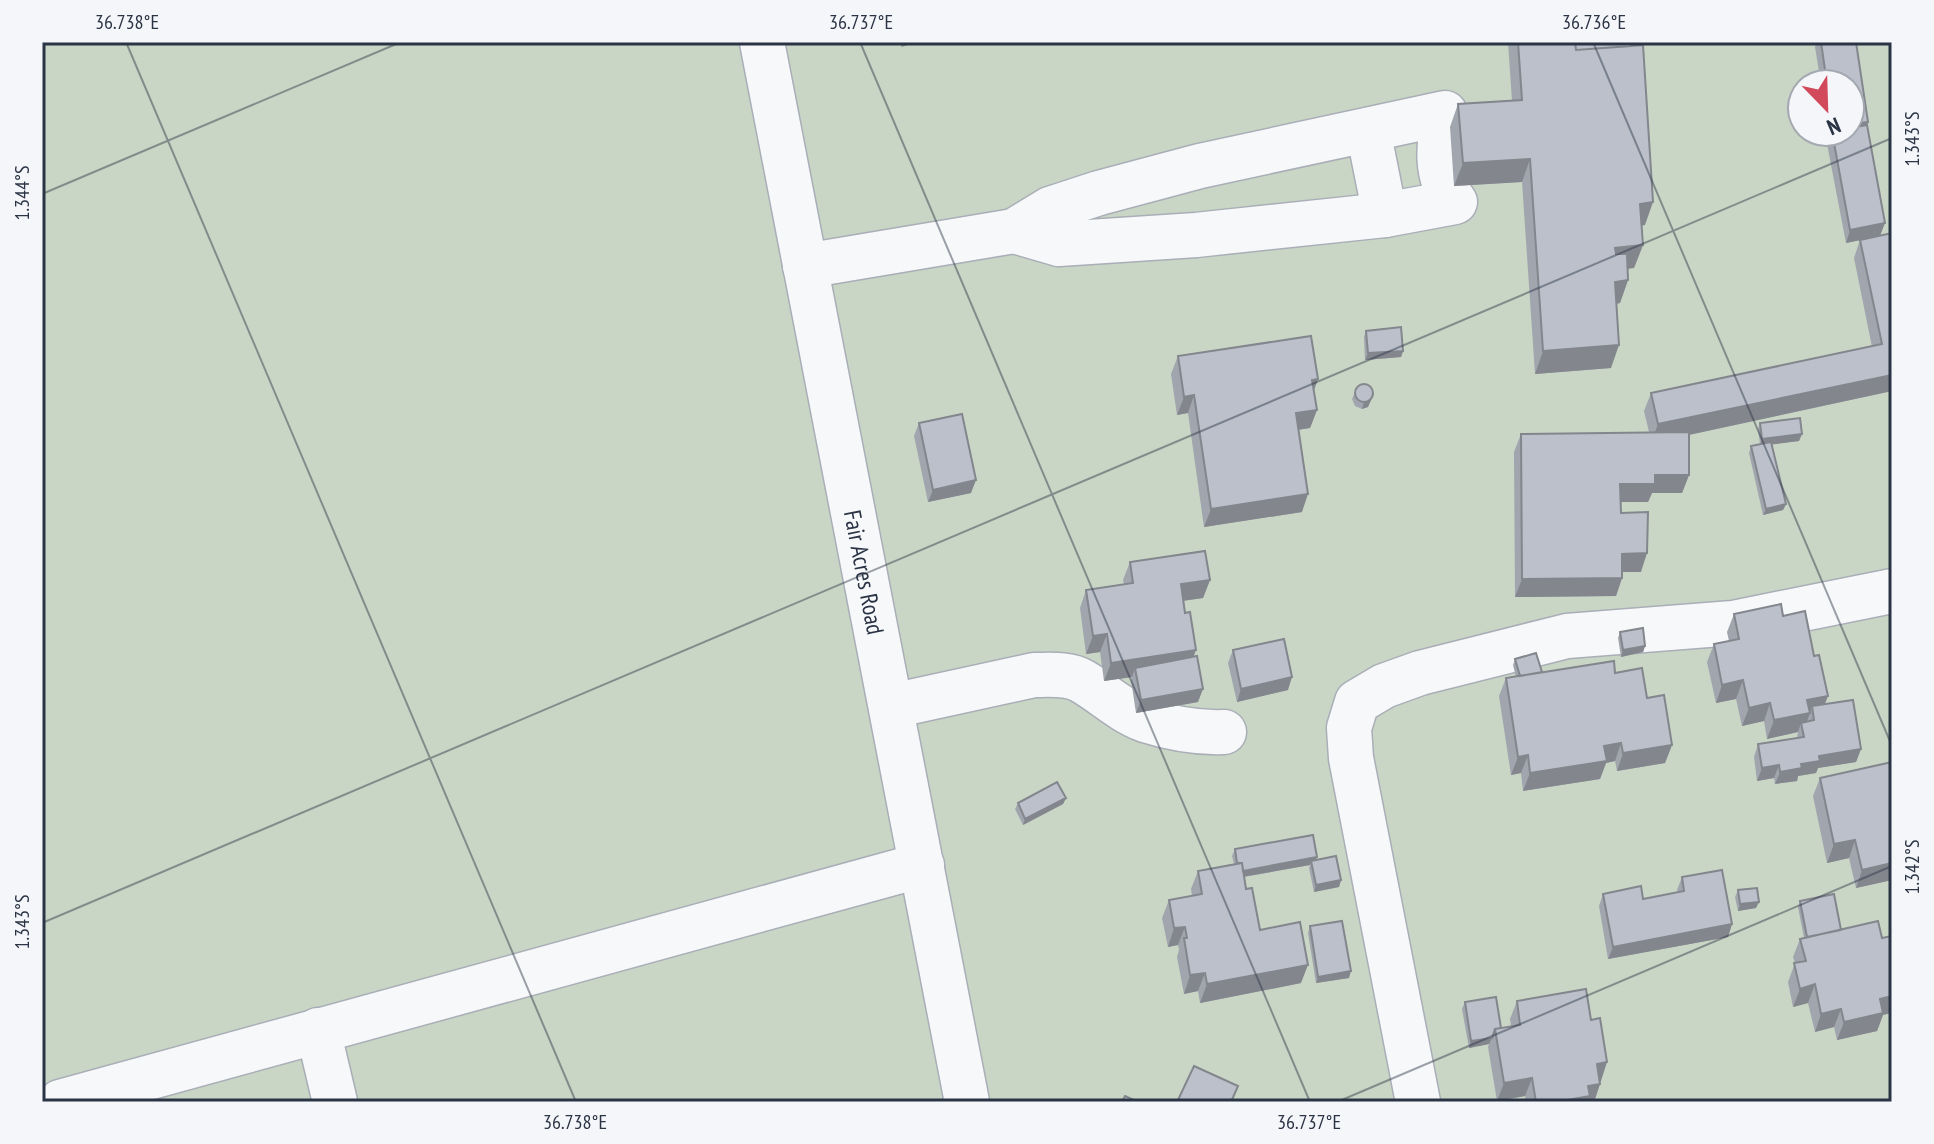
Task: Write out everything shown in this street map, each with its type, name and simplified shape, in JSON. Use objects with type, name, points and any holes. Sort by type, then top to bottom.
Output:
[{"type":"street","name":"Fair Acres Road","points":[[762,42],[967,1102]]},
{"type":"street","points":[[805,266],[1014,231],[1050,209],[1099,193],[1200,166],[1445,113],[1439,141],[1440,170],[1455,202],[1385,215],[1196,235],[1059,244],[1014,231]]},
{"type":"street","points":[[1368,130],[1385,215]]},
{"type":"street","points":[[1418,1102],[1351,758],[1349,728],[1357,702],[1384,686],[1420,673],[1567,636],[1733,623],[1892,591]]},
{"type":"street","points":[[892,706],[1034,675],[1056,675],[1080,679],[1103,697],[1145,720],[1198,733],[1224,732]]},
{"type":"street","points":[[60,1102],[922,865]]},
{"type":"street","points":[[318,1030],[335,1102]]},
{"type":"green space","points":[[42,42],[1892,42],[1892,1102],[42,1102]]},
{"type":"building","points":[[1518,42],[1575,42],[1576,50],[1643,45],[1653,202],[1640,204],[1643,245],[1615,248],[1616,254],[1627,254],[1628,280],[1615,282],[1619,345],[1543,351],[1530,159],[1463,163],[1458,104],[1522,100]]},
{"type":"building","points":[[1575,42],[1631,42],[1631,46],[1576,50]]},
{"type":"building","points":[[1821,42],[1856,42],[1860,68],[1825,68]]},
{"type":"building","points":[[1866,125],[1885,223],[1850,230],[1835,148],[1866,148]]},
{"type":"building","points":[[1892,233],[1892,375],[1658,424],[1651,393],[1882,344],[1860,240]]},
{"type":"building","points":[[1401,327],[1403,351],[1368,353],[1366,331]]},
{"type":"building","points":[[1311,336],[1318,379],[1312,380],[1317,410],[1296,413],[1308,494],[1211,509],[1194,395],[1184,397],[1178,356]]},
{"type":"building","points":[[1364,384],[1373,393],[1364,402],[1355,393]]},
{"type":"building","points":[[962,414],[976,480],[933,490],[919,423]]},
{"type":"building","points":[[1800,418],[1802,434],[1762,439],[1760,423]]},
{"type":"building","points":[[1689,432],[1689,475],[1655,475],[1655,484],[1620,484],[1621,513],[1648,512],[1647,553],[1622,554],[1622,578],[1522,579],[1521,434]]},
{"type":"building","points":[[1771,442],[1786,504],[1766,509],[1751,446]]},
{"type":"building","points":[[1205,551],[1210,580],[1181,584],[1185,613],[1190,612],[1196,650],[1111,663],[1107,634],[1093,636],[1086,590],[1133,583],[1130,562]]},
{"type":"building","points":[[1781,604],[1783,616],[1805,611],[1814,656],[1819,655],[1828,696],[1807,700],[1810,713],[1774,720],[1770,703],[1749,708],[1743,680],[1722,685],[1714,644],[1739,639],[1734,614]]},
{"type":"building","points":[[1643,628],[1645,646],[1623,650],[1620,632]]},
{"type":"building","points":[[1284,639],[1292,677],[1241,689],[1233,650]]},
{"type":"building","points":[[1536,653],[1542,672],[1520,676],[1515,659]]},
{"type":"building","points":[[1197,656],[1203,689],[1141,700],[1135,668]]},
{"type":"building","points":[[1614,661],[1615,673],[1642,668],[1647,698],[1664,695],[1672,745],[1623,753],[1621,743],[1604,746],[1607,761],[1530,773],[1528,755],[1518,757],[1506,678]]},
{"type":"building","points":[[1853,700],[1861,749],[1819,756],[1820,761],[1801,764],[1802,768],[1780,772],[1779,765],[1762,768],[1758,744],[1804,737],[1801,723],[1814,720],[1812,706]]},
{"type":"building","points":[[1892,762],[1892,863],[1862,870],[1855,840],[1834,844],[1820,778]]},
{"type":"building","points":[[1057,782],[1066,798],[1025,819],[1018,803]]},
{"type":"building","points":[[1313,835],[1317,857],[1243,871],[1242,863],[1237,863],[1235,849]]},
{"type":"building","points":[[1336,856],[1341,880],[1316,885],[1311,861]]},
{"type":"building","points":[[1242,863],[1246,889],[1252,888],[1260,930],[1300,922],[1308,965],[1207,984],[1205,973],[1190,975],[1185,927],[1174,928],[1169,900],[1202,894],[1198,871]]},
{"type":"building","points":[[1722,870],[1732,924],[1613,947],[1603,894],[1641,886],[1643,899],[1684,891],[1682,877]]},
{"type":"building","points":[[1757,888],[1759,902],[1740,904],[1738,890]]},
{"type":"building","points":[[1834,894],[1841,930],[1807,937],[1800,901]]},
{"type":"building","points":[[1342,921],[1351,971],[1318,977],[1310,926]]},
{"type":"building","points":[[1878,921],[1882,938],[1892,936],[1892,996],[1880,999],[1883,1013],[1844,1022],[1841,1009],[1821,1014],[1815,984],[1800,989],[1794,963],[1806,961],[1800,939]]},
{"type":"building","points":[[1586,989],[1591,1020],[1600,1018],[1607,1062],[1597,1064],[1600,1084],[1588,1086],[1590,1096],[1536,1102],[1532,1078],[1504,1083],[1495,1029],[1520,1025],[1517,1001]]},
{"type":"building","points":[[1496,997],[1501,1028],[1495,1029],[1492,1038],[1471,1041],[1465,1002]]},
{"type":"building","points":[[1194,1066],[1238,1086],[1231,1102],[1177,1102]]},
{"type":"building","points":[[1125,1096],[1138,1102],[1122,1102]]}]
